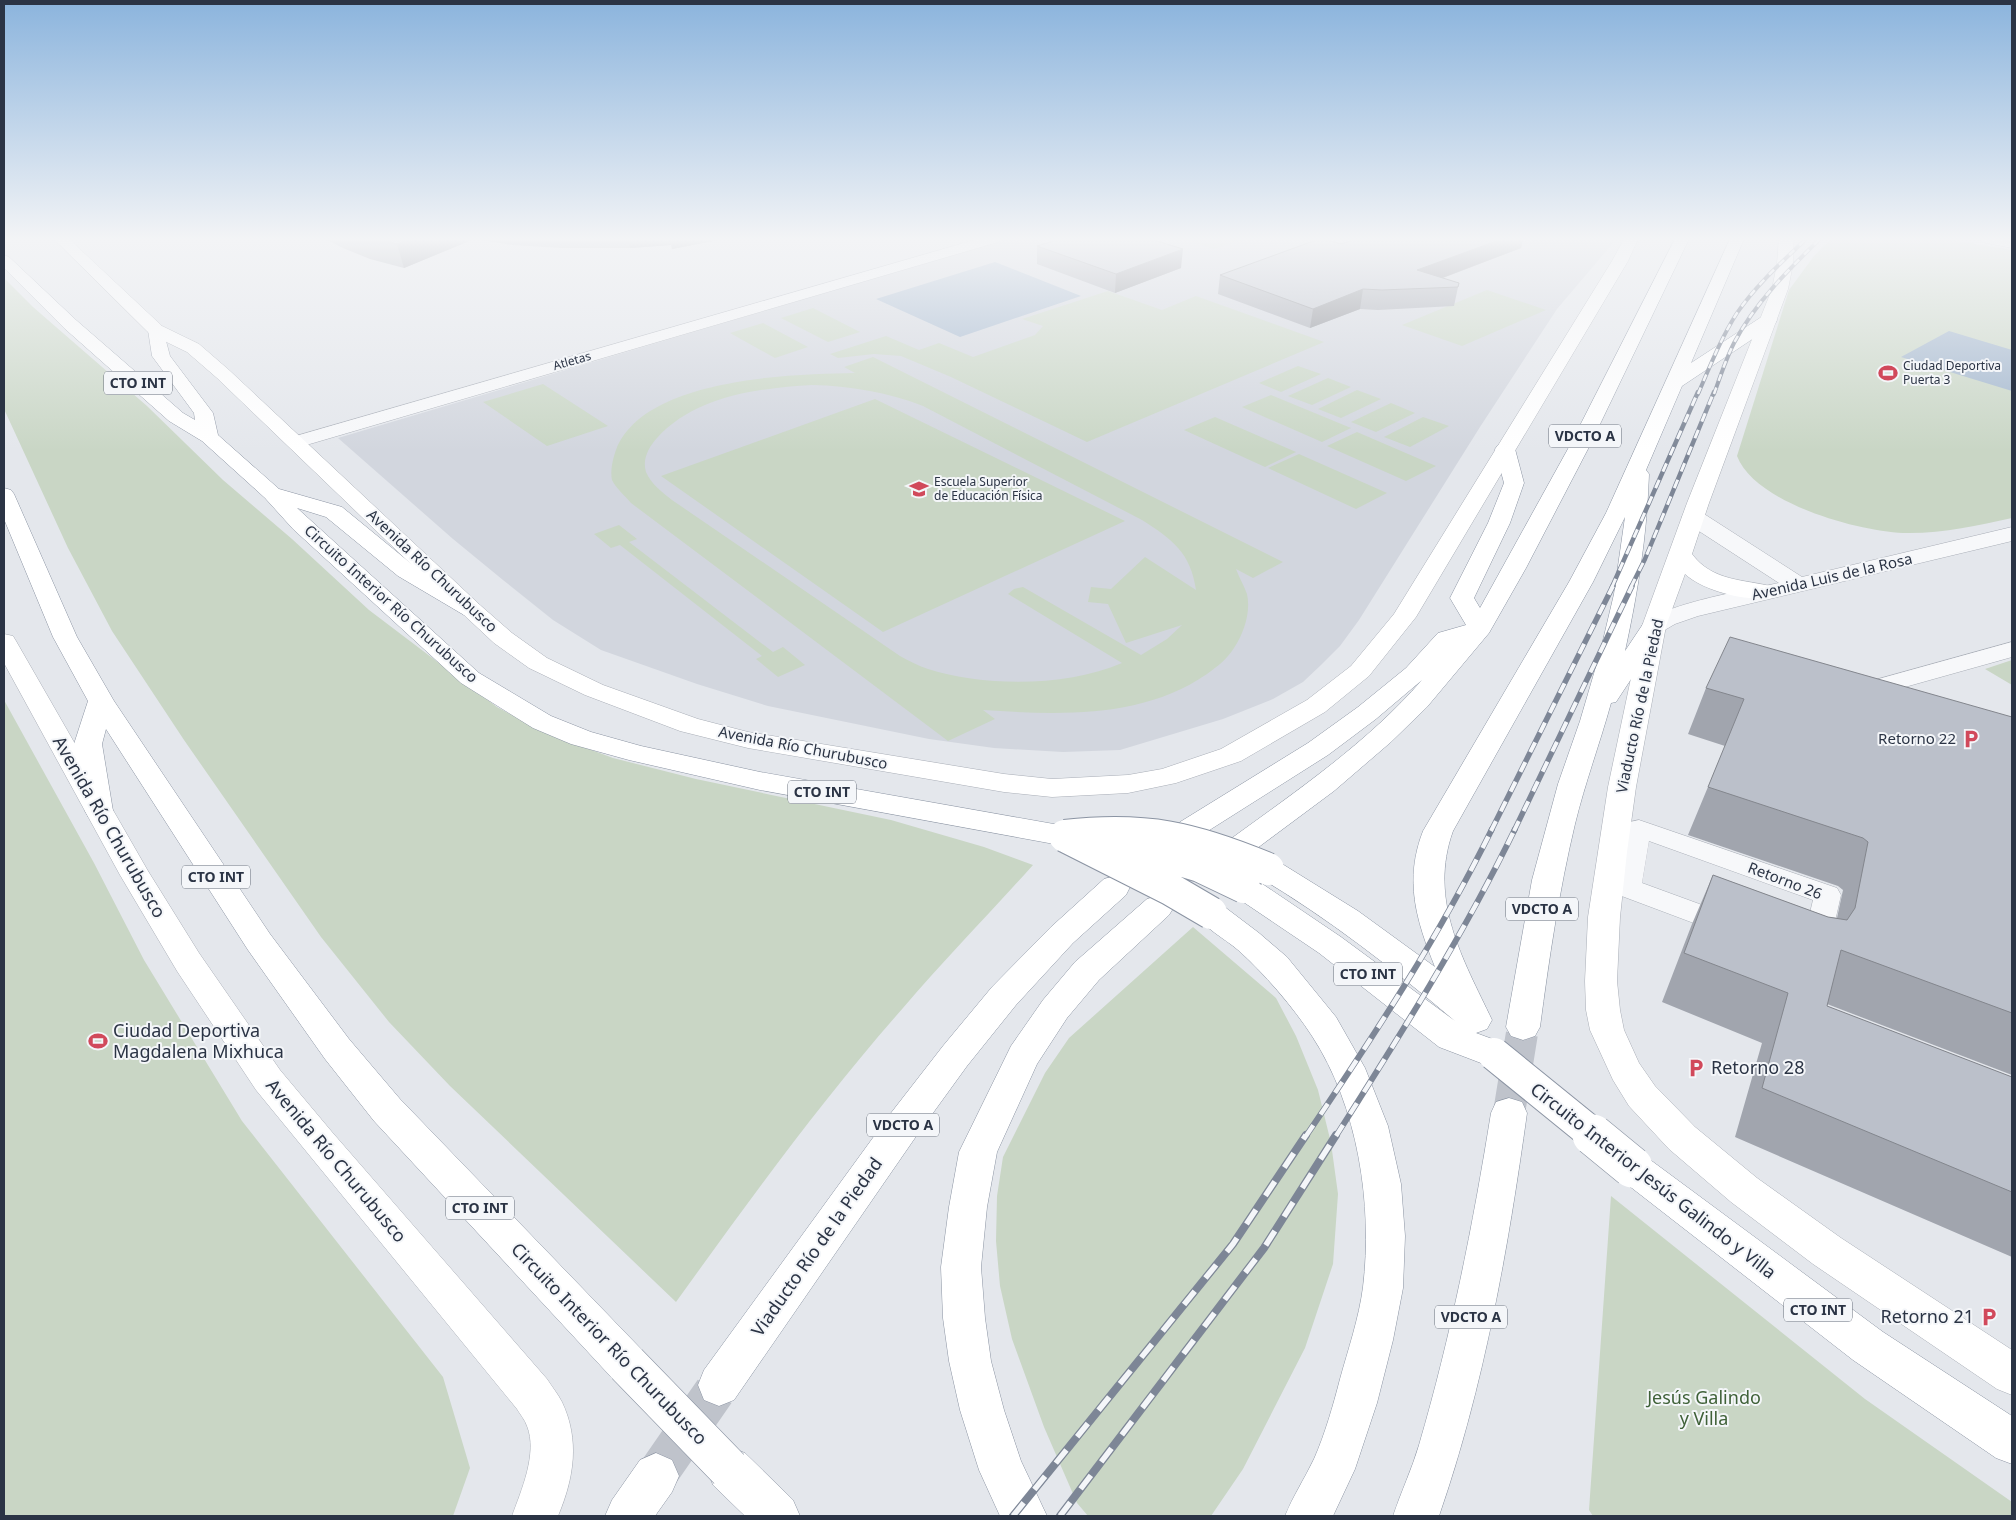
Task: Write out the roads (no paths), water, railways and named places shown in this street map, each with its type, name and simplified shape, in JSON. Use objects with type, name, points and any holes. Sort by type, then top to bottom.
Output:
[{"type":"main road","name":"Circuito Interior Río Churubusco","points":[[55,310],[176,417],[210,437],[272,494],[301,524],[470,678],[542,722],[581,738],[700,768],[760,781],[1155,851],[1200,866],[1300,887],[1400,958],[1475,1020],[1494,1054]]},
{"type":"main road","name":"Avenida Río Churubusco","points":[[135,310],[156,330],[193,348],[224,374],[472,610],[503,638],[538,663],[594,690],[689,725],[748,740],[1004,783],[1052,788],[1128,784],[1166,777],[1231,756],[1316,706],[1360,671],[1404,617],[1505,449]]},
{"type":"main road","points":[[1480,628],[1462,598],[1499,523],[1514,483],[1505,449],[1590,310]]},
{"type":"main road","name":"VDCTO A","points":[[1480,628],[1515,568],[1579,448],[1647,310]]},
{"type":"main road","name":"VDCTO A","points":[[1523,1027],[1536,936],[1569,793],[1596,712],[1629,571],[1638,516],[1640,460],[1706,310]]},
{"type":"main road","name":"Viaducto Río de la Piedad","points":[[1773,310],[1693,517],[1682,554],[1654,626],[1622,787],[1604,917],[1601,981],[1603,1010],[1608,1030],[1626,1070],[1642,1096],[1682,1138],[1744,1190],[1884,1290],[2012,1374]]},
{"type":"main road","points":[[1674,383],[1769,320]]},
{"type":"main road","points":[[156,330],[161,356],[202,413],[210,437]]},
{"type":"main road","points":[[1475,1020],[1434,922],[1428,894],[1428,872],[1431,851],[1438,831],[1582,582],[1617,513],[1640,460]]},
{"type":"main road","points":[[272,494],[334,512],[406,572],[472,610]]},
{"type":"main road","name":"Circuito Interior Río Churubusco","points":[[6,503],[65,637],[101,701],[258,942],[337,1049],[387,1110],[627,1364],[776,1516]]},
{"type":"main road","points":[[1682,554],[1692,569],[1711,581],[1740,590],[1766,592]]},
{"type":"main road","points":[[1596,712],[1654,626]]},
{"type":"main road","points":[[1190,829],[1318,749],[1367,713],[1415,673],[1447,638],[1480,628]]},
{"type":"main road","points":[[1242,845],[1324,785],[1381,736],[1418,701],[1480,628]]},
{"type":"main road","name":"Avenida Río Churubusco","points":[[4,641],[99,811],[188,962],[268,1080],[318,1143],[532,1394],[548,1420],[552,1444],[550,1463],[540,1506],[535,1516]]},
{"type":"main road","points":[[99,811],[88,744],[101,701]]},
{"type":"main road","points":[[1065,836],[1170,889],[1211,913],[1248,941],[1275,966],[1324,1026],[1347,1068],[1370,1126],[1382,1184],[1385,1236],[1383,1288],[1372,1340],[1355,1403],[1333,1469],[1308,1516]]},
{"type":"main road","name":"Circuito Interior Río Churubusco","points":[[1256,878],[1330,945],[1451,1037],[1494,1054]]},
{"type":"main road","name":"Viaducto Río de la Piedad","points":[[719,1385],[904,1124],[956,1056],[1004,996],[1062,935],[1115,887]]},
{"type":"main road","points":[[1024,1516],[1001,1470],[982,1410],[970,1361],[964,1318],[961,1267],[968,1206],[978,1152],[1023,1056],[1055,1009],[1087,971],[1158,907]]},
{"type":"main road","name":"Circuito Interior Jesús Galindo y Villa","points":[[1494,1054],[1632,1167],[1868,1346],[2012,1442]]},
{"type":"main road","name":"VDCTO A","points":[[1416,1516],[1443,1438],[1469,1328],[1498,1189],[1509,1113]]},
{"type":"main road","points":[[628,1516],[656,1476]]},
{"type":"street","name":"Atletas","points":[[296,442],[749,310]]},
{"type":"street","points":[[1693,517],[1798,585]]},
{"type":"street","name":"Avenida Luis de la Rosa","points":[[1654,626],[1666,619],[1690,611],[2012,534]]},
{"type":"street","points":[[1848,695],[2012,649]]},
{"type":"street","name":"Retorno 26","points":[[1639,828],[1828,895],[1812,957],[1628,888],[1639,828]]},
{"type":"water","points":[[900,310],[1040,310],[960,337]]},
{"type":"water","points":[[1949,331],[2012,350],[2012,391],[1901,357]]},
{"type":"tunnel","points":[[1509,1113],[1523,1027]]},
{"type":"tunnel","points":[[656,1476],[719,1385]]},
{"type":"railway","points":[[1698,394],[1721,342],[1739,310]]},
{"type":"railway","points":[[1714,394],[1731,349],[1742,328],[1755,310]]},
{"type":"railway","points":[[1612,587],[1698,392]]},
{"type":"railway","points":[[1631,587],[1645,559],[1714,392]]},
{"type":"railway","points":[[1491,831],[1613,586]]},
{"type":"railway","points":[[1514,831],[1632,586]]},
{"type":"railway","points":[[1306,1136],[1428,947],[1491,831]]},
{"type":"railway","points":[[1336,1136],[1407,1024],[1452,947],[1514,831]]},
{"type":"railway","points":[[1013,1516],[1233,1244],[1306,1135]]},
{"type":"railway","points":[[1060,1516],[1264,1248],[1336,1135]]},
{"type":"place","name":"Ciudad Deportiva Puerta 3","points":[[1888,373]]},
{"type":"place","name":"Escuela Superior de Educación Física","points":[[919,489]]},
{"type":"place","name":"Retorno 22","points":[[1971,739]]},
{"type":"place","name":"Ciudad Deportiva Magdalena Mixhuca","points":[[98,1041]]},
{"type":"place","name":"Retorno 28","points":[[1696,1068]]},
{"type":"place","name":"Retorno 21","points":[[1989,1317]]},
{"type":"park label","name":"Jesús Galindo y Villa","points":[[1704,1408]]}]
